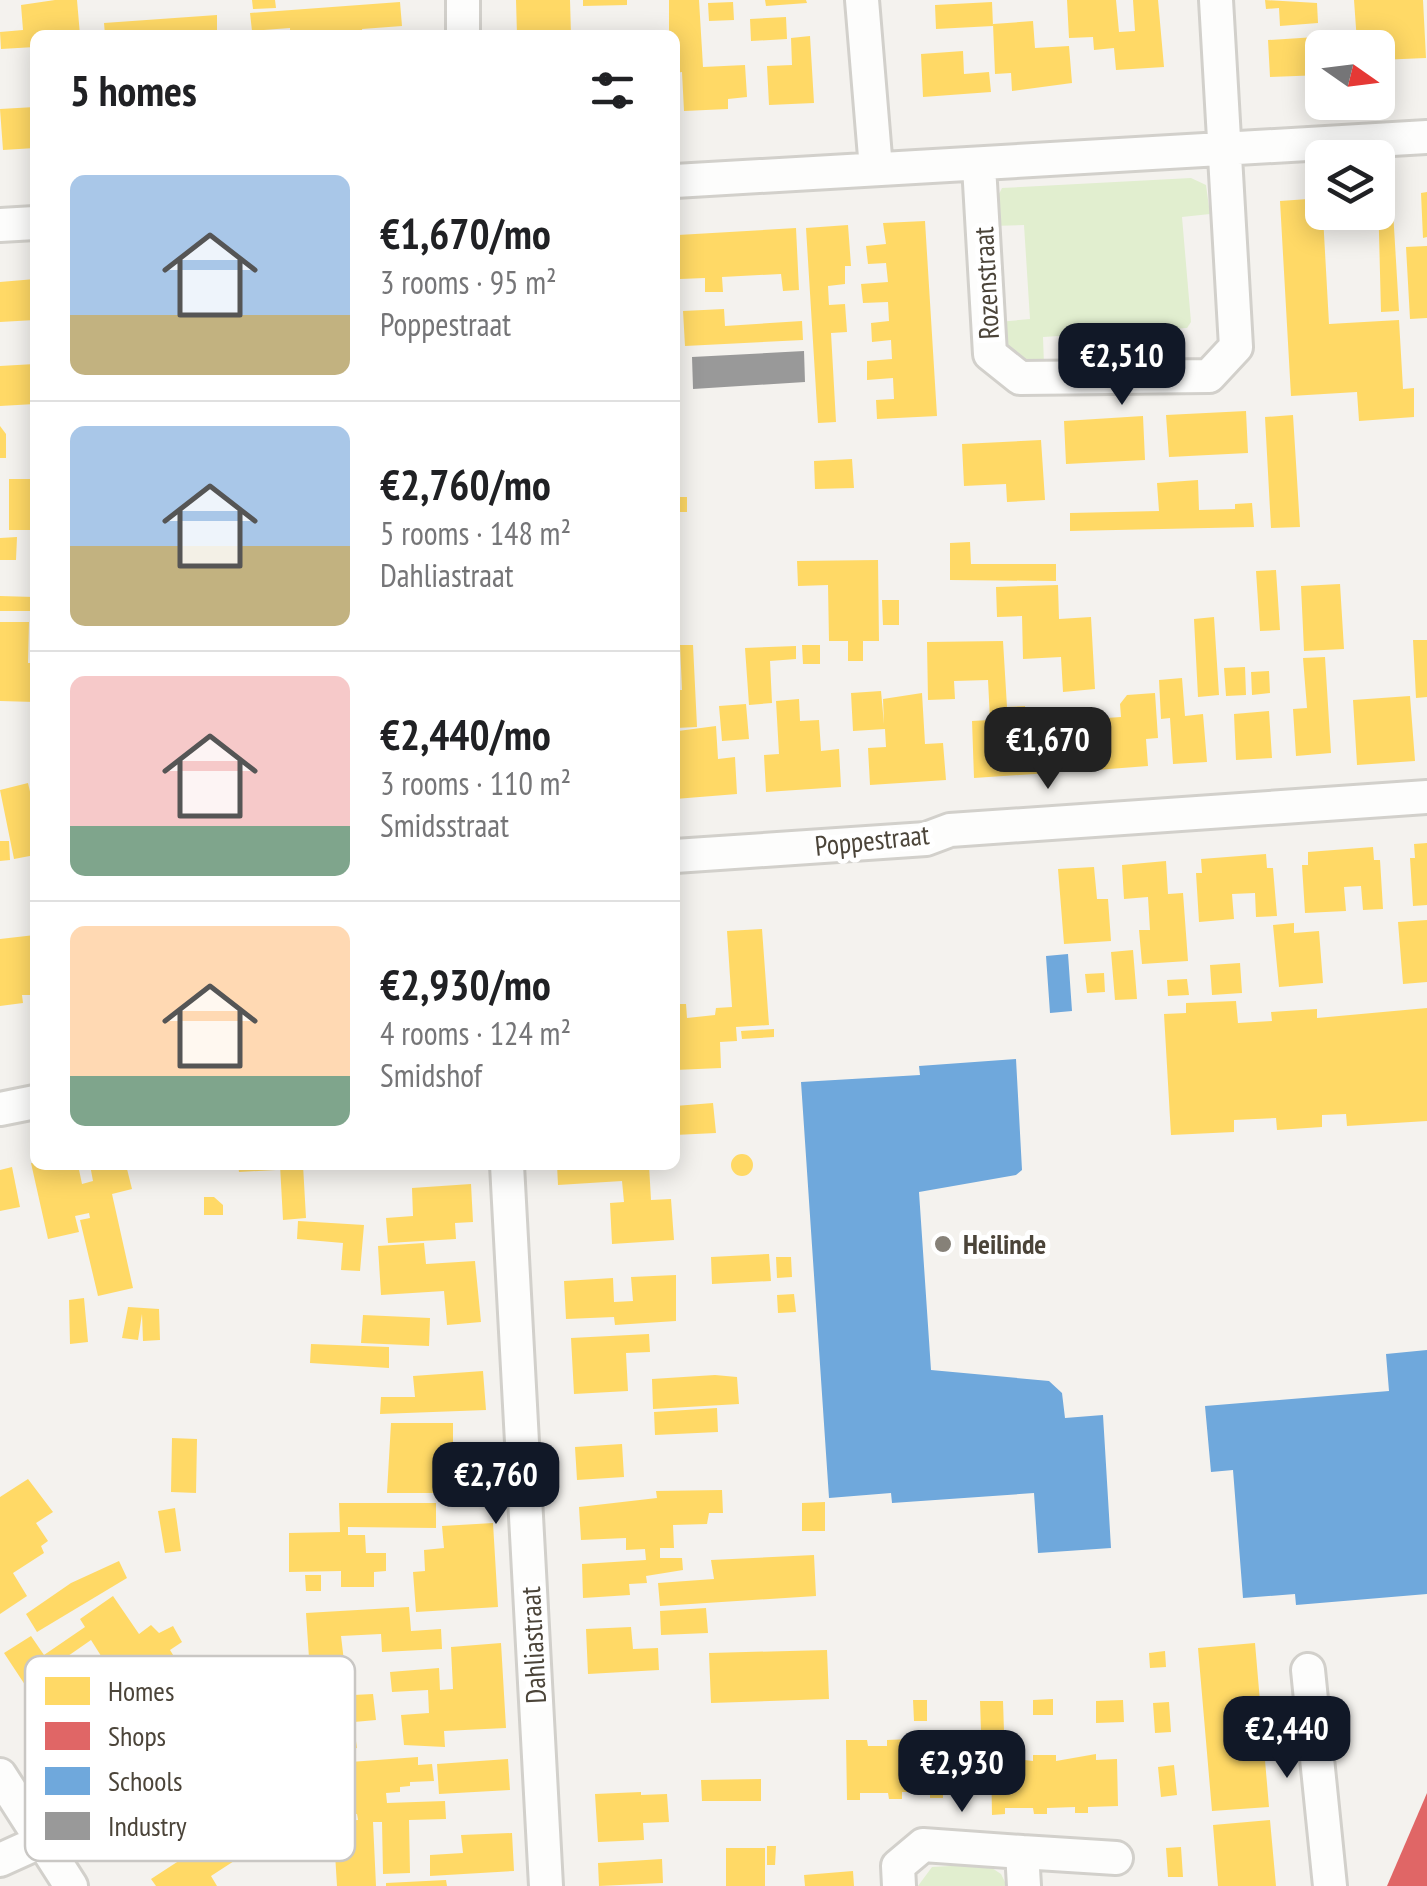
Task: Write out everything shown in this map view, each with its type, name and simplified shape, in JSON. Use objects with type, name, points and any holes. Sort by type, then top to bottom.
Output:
[{"type":"street","points":[[463,0],[463,30]]},
{"type":"street","points":[[862,0],[876,169]]},
{"type":"street","name":"Rozenstraat","points":[[979,166],[990,354],[1020,378],[1209,376],[1236,346],[1216,0]]},
{"type":"street","points":[[680,181],[979,166],[1427,136]]},
{"type":"street","points":[[0,225],[30,222]]},
{"type":"street","name":"Poppestraat","points":[[680,856],[926,838],[950,830],[1427,796]]},
{"type":"street","points":[[0,1109],[30,1103]]},
{"type":"street","name":"Dahliastraat","points":[[507,1170],[546,1886]]},
{"type":"street","points":[[1308,1670],[1330,1886]]},
{"type":"street","points":[[0,1776],[25,1815]]},
{"type":"street","points":[[899,1886],[898,1866],[923,1845],[1116,1858]]},
{"type":"street","points":[[0,1860],[25,1849]]},
{"type":"street","points":[[1022,1852],[1024,1886]]},
{"type":"street","points":[[54,1861],[70,1886]]},
{"type":"green space","points":[[1191,178],[1206,185],[1210,214],[1182,217],[1191,322],[1187,328],[1043,337],[1044,365],[1013,352],[998,322],[1030,319],[1024,225],[992,226],[993,206],[1002,188]]},
{"type":"green space","points":[[986,1864],[1001,1874],[1007,1886],[918,1886],[932,1867]]},
{"type":"building: Homes","points":[[77,0],[80,30],[30,30],[30,47],[1,49],[0,32],[23,30],[21,5]]},
{"type":"building: Homes","points":[[252,0],[275,0],[276,8],[253,9]]},
{"type":"building: Homes","points":[[516,0],[570,0],[571,30],[517,30]]},
{"type":"building: Homes","points":[[583,0],[627,0],[627,5],[583,6]]},
{"type":"building: Homes","points":[[669,0],[699,0],[703,67],[745,65],[747,97],[728,99],[728,109],[684,111],[680,30],[669,30]]},
{"type":"building: Homes","points":[[765,0],[806,0],[807,3],[766,6]]},
{"type":"building: Homes","points":[[1067,0],[1116,0],[1119,32],[1135,31],[1133,0],[1158,0],[1164,67],[1116,70],[1114,48],[1094,50],[1093,37],[1069,38]]},
{"type":"building: Homes","points":[[1265,0],[1317,3],[1318,23],[1280,26],[1279,8],[1266,9]]},
{"type":"building: Homes","points":[[1354,0],[1423,0],[1426,58],[1395,59],[1395,30],[1356,30]]},
{"type":"building: Homes","points":[[400,2],[402,26],[252,30],[250,13]]},
{"type":"building: Homes","points":[[733,2],[734,20],[709,21],[708,3]]},
{"type":"building: Homes","points":[[992,2],[993,26],[936,29],[935,5]]},
{"type":"building: Homes","points":[[217,15],[217,30],[105,30],[104,23]]},
{"type":"building: Homes","points":[[786,17],[787,39],[751,41],[750,19]]},
{"type":"building: Homes","points":[[1033,21],[1035,48],[1069,46],[1072,83],[1012,91],[1011,73],[995,74],[993,24]]},
{"type":"building: Homes","points":[[810,36],[814,103],[769,105],[767,66],[792,65],[791,38]]},
{"type":"building: Homes","points":[[1305,38],[1305,76],[1270,77],[1268,40]]},
{"type":"building: Homes","points":[[963,51],[964,74],[989,72],[991,92],[923,97],[921,54]]},
{"type":"building: Homes","points":[[30,107],[30,148],[3,150],[0,109]]},
{"type":"building: Homes","points":[[1427,192],[1427,237],[1423,238],[1421,193]]},
{"type":"building: Homes","points":[[1305,199],[1305,230],[1324,230],[1329,324],[1399,320],[1403,389],[1414,388],[1414,417],[1359,421],[1357,392],[1291,396],[1280,201]]},
{"type":"building: Homes","points":[[925,221],[937,416],[877,419],[876,400],[894,399],[893,378],[867,380],[867,361],[892,359],[891,340],[872,342],[871,323],[889,321],[888,302],[863,303],[861,284],[888,282],[886,263],[868,264],[866,246],[886,244],[883,223]]},
{"type":"building: Homes","points":[[848,225],[851,266],[845,266],[845,284],[828,286],[829,305],[845,304],[847,332],[831,333],[836,422],[818,423],[806,228]]},
{"type":"building: Homes","points":[[796,228],[799,290],[783,291],[781,274],[722,277],[723,292],[705,292],[705,278],[680,279],[680,235]]},
{"type":"building: Homes","points":[[1379,230],[1394,230],[1399,311],[1381,312]]},
{"type":"building: Homes","points":[[1427,246],[1427,318],[1410,319],[1406,247]]},
{"type":"building: Homes","points":[[30,279],[30,320],[0,322],[0,282]]},
{"type":"building: Homes","points":[[724,309],[725,326],[802,321],[803,340],[685,346],[683,311]]},
{"type":"building: Homes","points":[[30,364],[30,404],[0,406],[0,366]]},
{"type":"building: Homes","points":[[1246,411],[1248,453],[1169,457],[1166,415]]},
{"type":"building: Homes","points":[[1293,415],[1300,527],[1271,528],[1265,417]]},
{"type":"building: Homes","points":[[1143,416],[1145,460],[1066,464],[1064,421]]},
{"type":"building: Homes","points":[[0,426],[6,434],[6,458],[0,458]]},
{"type":"building: Homes","points":[[1041,440],[1045,500],[1007,502],[1006,484],[964,486],[962,444]]},
{"type":"building: Homes","points":[[852,459],[854,488],[815,489],[814,461]]},
{"type":"building: Homes","points":[[9,479],[30,479],[30,530],[9,530]]},
{"type":"building: Homes","points":[[1198,480],[1199,510],[1235,509],[1235,504],[1252,503],[1254,527],[1070,531],[1070,513],[1159,511],[1157,483]]},
{"type":"building: Homes","points":[[680,497],[687,497],[687,512],[680,512]]},
{"type":"building: Homes","points":[[17,537],[16,560],[0,560],[0,538]]},
{"type":"building: Homes","points":[[970,542],[971,564],[1056,564],[1056,581],[950,580],[950,543]]},
{"type":"building: Homes","points":[[878,560],[879,641],[863,641],[863,661],[848,661],[848,641],[829,641],[828,585],[798,586],[797,561]]},
{"type":"building: Homes","points":[[1276,570],[1280,630],[1260,631],[1256,571]]},
{"type":"building: Homes","points":[[1340,584],[1344,649],[1304,651],[1301,586]]},
{"type":"building: Homes","points":[[1058,585],[1059,619],[1091,617],[1095,689],[1063,692],[1061,657],[1023,659],[1022,616],[997,617],[996,587]]},
{"type":"building: Homes","points":[[0,596],[30,597],[30,611],[0,611]]},
{"type":"building: Homes","points":[[882,600],[899,600],[899,625],[883,625]]},
{"type":"building: Homes","points":[[1214,617],[1219,695],[1198,697],[1194,619]]},
{"type":"building: Homes","points":[[0,622],[29,622],[30,702],[0,701]]},
{"type":"building: Homes","points":[[1413,640],[1427,640],[1427,697],[1416,698]]},
{"type":"building: Homes","points":[[1003,641],[1007,707],[1025,706],[1026,716],[1046,715],[1050,773],[974,778],[972,721],[990,720],[988,680],[954,681],[955,699],[928,700],[927,642]]},
{"type":"building: Homes","points":[[680,645],[693,645],[697,727],[680,728]]},
{"type":"building: Homes","points":[[802,645],[820,645],[820,664],[803,664]]},
{"type":"building: Homes","points":[[796,646],[796,659],[770,661],[772,703],[749,705],[745,648]]},
{"type":"building: Homes","points":[[1325,657],[1331,753],[1296,756],[1293,709],[1307,708],[1303,658]]},
{"type":"building: Homes","points":[[1245,667],[1246,695],[1226,696],[1224,668]]},
{"type":"building: Homes","points":[[1269,671],[1270,693],[1252,695],[1251,672]]},
{"type":"building: Homes","points":[[1182,678],[1185,716],[1203,714],[1207,762],[1173,764],[1170,718],[1161,719],[1159,680]]},
{"type":"building: Homes","points":[[881,691],[884,724],[883,699],[922,693],[925,744],[943,743],[946,780],[870,785],[868,748],[886,747],[885,729],[853,731],[851,693]]},
{"type":"building: Homes","points":[[1155,693],[1158,738],[1146,739],[1148,766],[1096,770],[1092,719],[1121,717],[1120,704],[1127,695]]},
{"type":"building: Homes","points":[[1410,696],[1415,761],[1357,765],[1353,700]]},
{"type":"building: Homes","points":[[799,699],[800,721],[819,720],[821,751],[839,749],[841,787],[766,792],[764,755],[779,754],[776,701]]},
{"type":"building: Homes","points":[[746,704],[749,739],[722,741],[719,706]]},
{"type":"building: Homes","points":[[1269,711],[1272,758],[1236,760],[1234,714]]},
{"type":"building: Homes","points":[[716,726],[718,759],[735,757],[737,794],[680,799],[680,731]]},
{"type":"building: Homes","points":[[28,783],[30,856],[14,859],[0,790]]},
{"type":"building: Homes","points":[[0,841],[9,841],[10,860],[0,861]]},
{"type":"building: Homes","points":[[1427,843],[1427,905],[1413,906],[1410,858],[1415,858],[1414,844]]},
{"type":"building: Homes","points":[[1373,847],[1374,860],[1380,860],[1383,909],[1363,910],[1361,886],[1344,887],[1346,911],[1305,913],[1302,865],[1308,865],[1308,852]]},
{"type":"building: Homes","points":[[1266,854],[1267,868],[1273,868],[1277,916],[1256,917],[1255,893],[1232,894],[1234,919],[1199,922],[1196,873],[1202,873],[1201,859]]},
{"type":"building: Homes","points":[[1166,861],[1168,894],[1183,893],[1188,961],[1142,964],[1139,930],[1150,930],[1148,897],[1124,899],[1122,865]]},
{"type":"building: Homes","points":[[1094,867],[1097,899],[1108,899],[1111,941],[1064,944],[1058,869]]},
{"type":"building: Homes","points":[[1427,920],[1427,982],[1403,984],[1398,922]]},
{"type":"building: Homes","points":[[1294,923],[1294,933],[1319,931],[1323,983],[1279,987],[1273,925]]},
{"type":"building: Homes","points":[[762,929],[769,1025],[736,1027],[737,1041],[720,1042],[721,1068],[680,1070],[680,1004],[686,1004],[687,1018],[715,1015],[716,1008],[732,1007],[727,931]]},
{"type":"building: Homes","points":[[30,936],[30,995],[22,995],[23,1003],[0,1006],[0,939]]},
{"type":"building: Homes","points":[[1133,950],[1137,999],[1115,1000],[1111,952]]},
{"type":"building: Homes","points":[[1240,963],[1242,993],[1212,995],[1210,965]]},
{"type":"building: Homes","points":[[1104,973],[1105,992],[1087,993],[1085,974]]},
{"type":"building: Homes","points":[[1187,979],[1189,995],[1168,996],[1167,980]]},
{"type":"building: Homes","points":[[1236,1001],[1238,1023],[1272,1021],[1271,1012],[1317,1009],[1317,1018],[1427,1008],[1427,1121],[1347,1126],[1346,1114],[1322,1115],[1322,1127],[1277,1130],[1276,1118],[1234,1120],[1234,1132],[1171,1135],[1164,1014],[1186,1013],[1186,1003]]},
{"type":"building: Homes","points":[[774,1029],[774,1037],[742,1039],[741,1031]]},
{"type":"building: Homes","points":[[713,1103],[716,1133],[680,1135],[680,1106]]},
{"type":"building: Homes","points":[[742,1154],[750,1157],[750,1173],[742,1176],[734,1173],[731,1165],[734,1157]]},
{"type":"building: Homes","points":[[12,1167],[20,1207],[0,1211],[0,1170]]},
{"type":"building: Homes","points":[[33,1170],[79,1170],[82,1184],[93,1181],[91,1170],[127,1170],[132,1189],[112,1194],[133,1288],[98,1296],[80,1220],[90,1218],[89,1213],[75,1216],[79,1232],[48,1239]]},
{"type":"building: Homes","points":[[280,1170],[303,1170],[306,1218],[283,1220]]},
{"type":"building: Homes","points":[[557,1170],[649,1170],[651,1200],[671,1199],[674,1240],[612,1244],[610,1203],[624,1202],[622,1181],[558,1185]]},
{"type":"building: Homes","points":[[471,1184],[473,1222],[455,1223],[456,1239],[388,1243],[386,1218],[413,1216],[412,1188]]},
{"type":"building: Homes","points":[[204,1197],[214,1197],[223,1205],[223,1215],[204,1215]]},
{"type":"building: Homes","points":[[298,1221],[364,1225],[360,1271],[341,1270],[343,1243],[297,1239]]},
{"type":"building: Homes","points":[[424,1243],[426,1264],[475,1261],[481,1322],[447,1325],[444,1291],[381,1295],[378,1246]]},
{"type":"building: Homes","points":[[769,1254],[771,1281],[712,1284],[711,1257]]},
{"type":"building: Homes","points":[[776,1257],[791,1257],[792,1277],[777,1278]]},
{"type":"building: Homes","points":[[676,1275],[676,1321],[615,1325],[614,1317],[566,1319],[564,1281],[613,1278],[614,1302],[633,1301],[631,1277]]},
{"type":"building: Homes","points":[[794,1294],[796,1312],[778,1313],[777,1295]]},
{"type":"building: Homes","points":[[84,1298],[88,1342],[70,1344],[69,1300]]},
{"type":"building: Homes","points":[[128,1307],[159,1309],[160,1340],[143,1341],[142,1314],[138,1340],[122,1338]]},
{"type":"building: Homes","points":[[363,1315],[430,1318],[429,1346],[361,1343]]},
{"type":"building: Homes","points":[[649,1334],[650,1352],[626,1353],[628,1391],[574,1394],[571,1338]]},
{"type":"building: Homes","points":[[311,1344],[389,1347],[389,1368],[310,1363]]},
{"type":"building: Homes","points":[[483,1371],[486,1410],[380,1414],[381,1397],[415,1397],[413,1376]]},
{"type":"building: Homes","points":[[737,1377],[739,1404],[653,1409],[652,1379]]},
{"type":"building: Homes","points":[[717,1408],[718,1432],[655,1435],[654,1412]]},
{"type":"building: Homes","points":[[391,1423],[453,1423],[453,1447],[494,1447],[494,1493],[387,1493]]},
{"type":"building: Homes","points":[[172,1438],[197,1439],[196,1493],[171,1492]]},
{"type":"building: Homes","points":[[622,1444],[624,1477],[577,1480],[575,1447]]},
{"type":"building: Homes","points":[[28,1479],[53,1512],[36,1523],[48,1541],[41,1546],[44,1553],[13,1573],[27,1596],[0,1614],[0,1497]]},
{"type":"building: Homes","points":[[722,1490],[723,1513],[709,1513],[707,1524],[673,1525],[674,1548],[660,1548],[660,1558],[682,1558],[683,1570],[646,1576],[647,1583],[629,1584],[630,1595],[583,1598],[582,1564],[646,1560],[645,1549],[626,1550],[626,1538],[581,1540],[579,1507],[657,1498],[656,1491]]},
{"type":"building: Homes","points":[[825,1502],[825,1531],[802,1531],[802,1503]]},
{"type":"building: Homes","points":[[339,1503],[436,1503],[436,1528],[348,1527],[348,1535],[365,1535],[366,1553],[386,1553],[386,1571],[374,1572],[374,1587],[341,1587],[341,1571],[289,1572],[289,1533],[340,1532]]},
{"type":"building: Homes","points":[[175,1508],[181,1551],[165,1553],[158,1511]]},
{"type":"building: Homes","points":[[493,1523],[498,1607],[416,1612],[413,1572],[425,1571],[424,1550],[444,1548],[442,1526]]},
{"type":"building: Homes","points":[[814,1555],[816,1596],[660,1606],[658,1583],[714,1579],[711,1560]]},
{"type":"building: Homes","points":[[119,1561],[127,1578],[37,1632],[26,1614],[71,1583]]},
{"type":"building: Homes","points":[[305,1575],[321,1575],[321,1591],[306,1591]]},
{"type":"building: Homes","points":[[113,1596],[139,1634],[151,1625],[159,1633],[173,1626],[182,1642],[170,1650],[174,1656],[101,1656],[91,1640],[68,1656],[25,1656],[25,1685],[4,1653],[31,1636],[44,1655],[85,1627],[80,1619]]},
{"type":"building: Homes","points":[[409,1607],[411,1631],[441,1629],[442,1649],[382,1652],[381,1634],[341,1636],[343,1656],[309,1656],[306,1613]]},
{"type":"building: Homes","points":[[706,1608],[708,1633],[661,1635],[660,1611]]},
{"type":"building: Homes","points":[[631,1627],[633,1649],[658,1648],[659,1670],[588,1674],[586,1629]]},
{"type":"building: Homes","points":[[501,1643],[506,1728],[444,1731],[445,1747],[404,1745],[401,1715],[429,1713],[428,1690],[392,1692],[390,1672],[439,1668],[440,1690],[453,1689],[451,1647]]},
{"type":"building: Homes","points":[[1255,1643],[1269,1807],[1212,1811],[1198,1648]]},
{"type":"building: Homes","points":[[827,1650],[829,1699],[711,1703],[709,1653]]},
{"type":"building: Homes","points":[[1165,1651],[1166,1667],[1150,1668],[1149,1653]]},
{"type":"building: Homes","points":[[373,1694],[376,1720],[355,1722],[355,1695]]},
{"type":"building: Homes","points":[[1053,1699],[1053,1715],[1033,1715],[1033,1700]]},
{"type":"building: Homes","points":[[913,1700],[927,1700],[927,1721],[914,1721]]},
{"type":"building: Homes","points":[[1123,1700],[1124,1722],[1096,1723],[1096,1701]]},
{"type":"building: Homes","points":[[980,1701],[1003,1701],[1004,1731],[981,1731]]},
{"type":"building: Homes","points":[[1169,1702],[1171,1732],[1155,1733],[1153,1703]]},
{"type":"building: Homes","points":[[951,1738],[951,1745],[972,1744],[973,1791],[943,1792],[943,1798],[930,1798],[930,1792],[902,1792],[902,1799],[889,1799],[888,1793],[860,1793],[860,1800],[847,1800],[846,1740],[867,1740],[868,1746],[887,1746],[887,1740],[911,1739],[911,1746]]},
{"type":"building: Homes","points":[[1096,1754],[1096,1760],[1117,1759],[1118,1806],[1088,1807],[1088,1813],[1075,1813],[1075,1807],[1047,1808],[1047,1814],[1034,1814],[1033,1808],[1005,1808],[1005,1814],[992,1815],[991,1756],[1033,1761],[1033,1755],[1056,1755],[1056,1761]]},
{"type":"building: Homes","points":[[418,1757],[418,1765],[432,1764],[434,1781],[410,1782],[410,1786],[400,1787],[400,1792],[386,1793],[387,1803],[445,1801],[446,1819],[409,1820],[410,1873],[383,1874],[382,1822],[373,1822],[376,1886],[337,1886],[335,1861],[355,1861],[355,1762]]},
{"type":"building: Homes","points":[[508,1759],[510,1790],[439,1794],[437,1764]]},
{"type":"building: Homes","points":[[1174,1765],[1177,1795],[1161,1797],[1158,1767]]},
{"type":"building: Homes","points":[[761,1779],[761,1801],[702,1801],[701,1780]]},
{"type":"building: Homes","points":[[595,1794],[667,1794],[669,1822],[643,1823],[644,1840],[598,1842]]},
{"type":"building: Homes","points":[[1270,1820],[1276,1886],[1218,1886],[1213,1825]]},
{"type":"building: Homes","points":[[512,1833],[514,1871],[430,1876],[430,1855],[463,1853],[461,1835]]},
{"type":"building: Homes","points":[[767,1846],[776,1846],[775,1865],[767,1865]]},
{"type":"building: Homes","points":[[1181,1847],[1183,1877],[1168,1877],[1166,1848]]},
{"type":"building: Homes","points":[[726,1848],[765,1848],[765,1886],[726,1886]]},
{"type":"building: Homes","points":[[662,1859],[663,1883],[599,1886],[598,1863]]},
{"type":"building: Homes","points":[[179,1861],[234,1861],[211,1876],[217,1886],[156,1886],[151,1879]]},
{"type":"building: Homes","points":[[853,1871],[854,1886],[805,1886],[804,1875]]},
{"type":"building: Homes","points":[[446,1880],[447,1886],[386,1886],[386,1883]]},
{"type":"building: Shops","points":[[1427,1793],[1427,1886],[1387,1886]]},
{"type":"building: Schools","points":[[1068,954],[1072,1011],[1050,1013],[1046,956]]},
{"type":"building: Schools","points":[[1016,1059],[1022,1170],[1016,1175],[919,1192],[931,1370],[1049,1381],[1062,1393],[1065,1418],[1103,1415],[1111,1548],[1038,1553],[1034,1493],[892,1503],[891,1493],[829,1498],[801,1082],[920,1075],[919,1066]]},
{"type":"building: Schools","points":[[1427,1350],[1427,1594],[1296,1605],[1295,1594],[1243,1598],[1233,1470],[1211,1472],[1205,1406],[1389,1391],[1386,1354]]},
{"type":"building: Industry","points":[[804,351],[805,382],[693,389],[692,357]]},
{"type":"place","name":"Heilinde","points":[[943,1244]]}]
